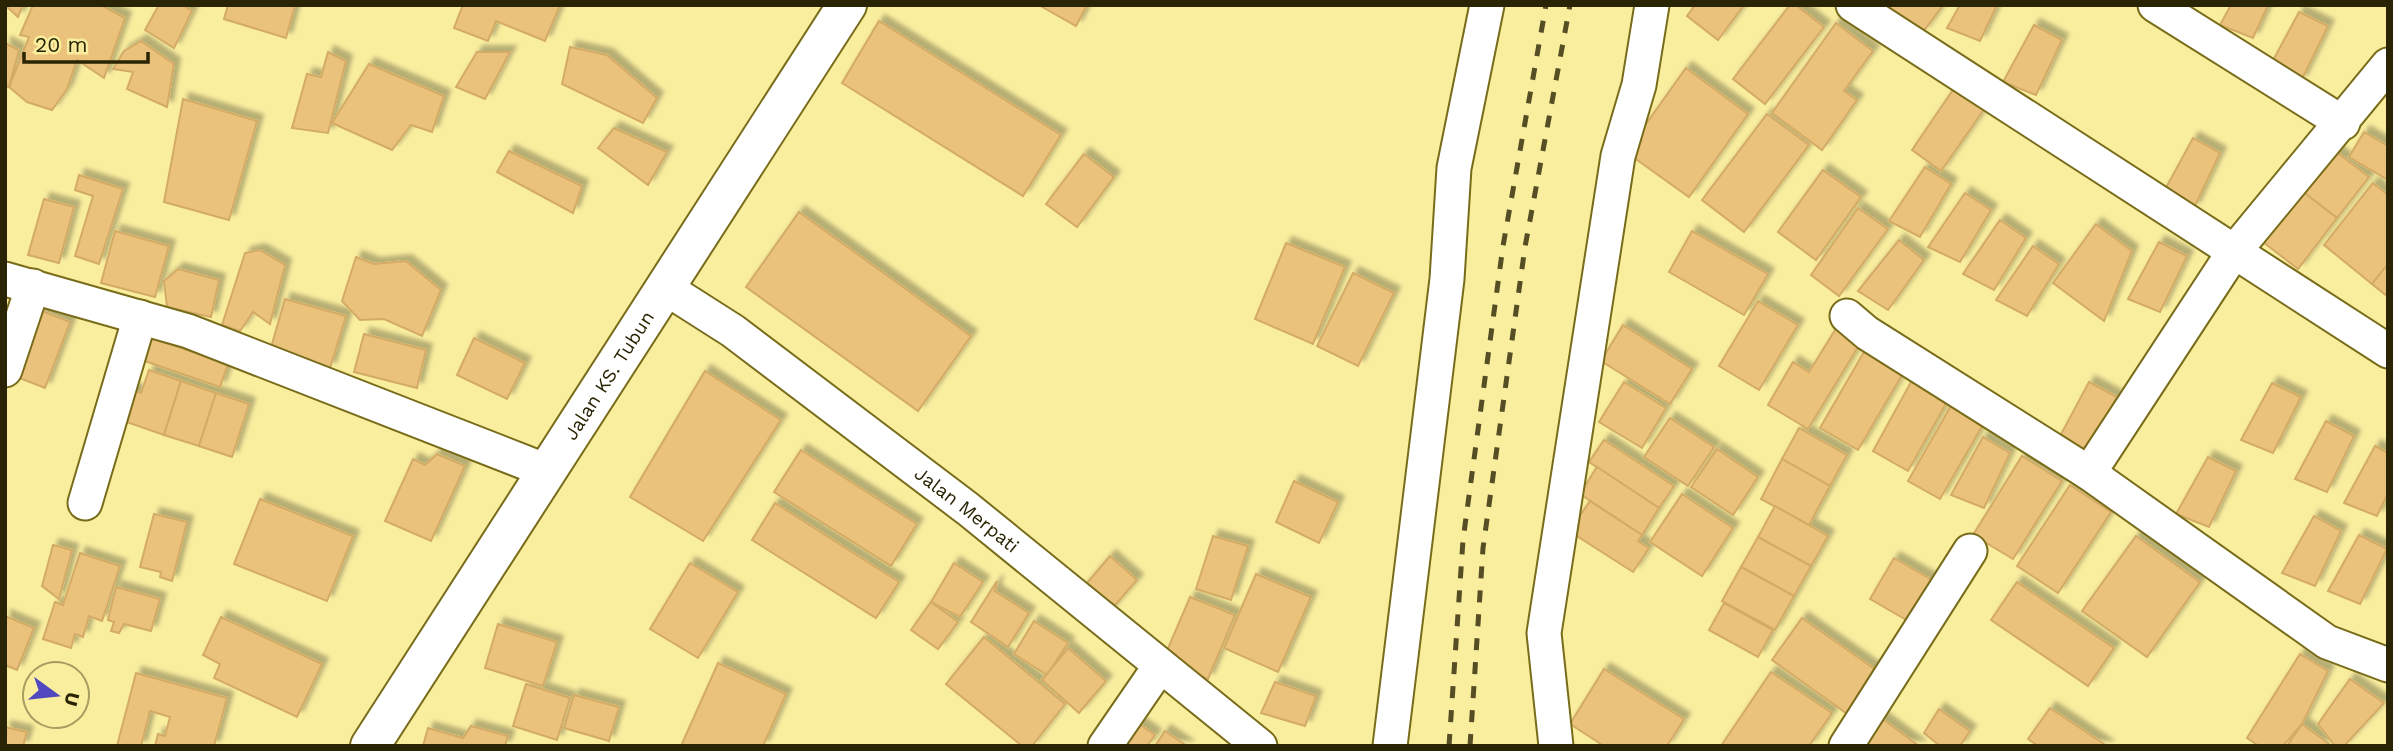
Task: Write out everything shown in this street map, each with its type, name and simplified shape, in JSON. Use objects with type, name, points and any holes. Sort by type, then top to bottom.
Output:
[{"type":"main road","name":"Jalan KS. Tubun","points":[[370,746],[846,5]]},
{"type":"street","points":[[1390,746],[1447,279],[1454,167],[1487,5]]},
{"type":"street","points":[[1556,746],[1544,633],[1618,156],[1639,85],[1652,5]]},
{"type":"street","points":[[1853,5],[2388,351]]},
{"type":"street","points":[[2155,5],[2343,123]]},
{"type":"street","points":[[2089,473],[2233,253],[2343,123],[2388,65]]},
{"type":"street","points":[[5,370],[19,283],[188,331],[547,471]]},
{"type":"street","name":"Jalan Merpati","points":[[664,287],[733,331],[968,509],[1261,746]]},
{"type":"street","points":[[1847,316],[1867,333],[2089,473],[2327,642],[2388,665]]},
{"type":"street","points":[[85,503],[140,317]]},
{"type":"street","points":[[1846,746],[1970,551]]},
{"type":"street","points":[[1105,746],[1160,666]]},
{"type":"building","points":[[5,5],[23,5],[18,17]]},
{"type":"building","points":[[33,5],[101,5],[125,18],[104,78],[77,60],[67,89],[52,110],[27,102],[9,87],[29,37],[20,35]]},
{"type":"building","points":[[159,5],[183,5],[192,11],[174,48],[145,30]]},
{"type":"building","points":[[228,5],[295,5],[286,38],[224,19]]},
{"type":"building","points":[[463,5],[560,5],[545,41],[496,21],[488,41],[454,28]]},
{"type":"building","points":[[1039,5],[1087,5],[1076,26]]},
{"type":"building","points":[[1695,5],[1744,5],[1718,40],[1687,16]]},
{"type":"building","points":[[1790,5],[1796,5],[1824,27],[1765,104],[1733,79]]},
{"type":"building","points":[[1892,5],[1943,5],[1923,32],[1890,8]]},
{"type":"building","points":[[1960,5],[1997,5],[1980,41],[1947,28]]},
{"type":"building","points":[[2231,5],[2268,5],[2253,38],[2220,25]]},
{"type":"building","points":[[2299,12],[2328,26],[2301,81],[2269,68]]},
{"type":"building","points":[[879,21],[1061,135],[1023,196],[842,83]]},
{"type":"building","points":[[1836,23],[1873,51],[1844,91],[1857,100],[1822,150],[1772,113]]},
{"type":"building","points":[[2034,25],[2062,40],[2036,95],[2003,82]]},
{"type":"building","points":[[141,41],[174,64],[167,107],[127,89],[133,72],[113,69],[124,51]]},
{"type":"building","points":[[5,43],[19,50],[9,87],[5,86]]},
{"type":"building","points":[[570,47],[607,55],[657,98],[643,123],[562,84]]},
{"type":"building","points":[[328,52],[346,61],[328,133],[292,128],[307,74],[321,77]]},
{"type":"building","points":[[477,52],[510,52],[485,99],[456,87]]},
{"type":"building","points":[[369,64],[444,96],[432,132],[411,125],[392,150],[332,123]]},
{"type":"building","points":[[1686,68],[1748,114],[1689,197],[1626,152]]},
{"type":"building","points":[[1955,87],[1985,108],[1941,171],[1912,150]]},
{"type":"building","points":[[183,99],[257,121],[229,220],[164,202]]},
{"type":"building","points":[[1767,114],[1809,145],[1744,232],[1702,200]]},
{"type":"building","points":[[614,128],[667,152],[648,185],[598,148]]},
{"type":"building","points":[[2364,132],[2388,146],[2388,180],[2349,157]]},
{"type":"building","points":[[2193,138],[2220,153],[2194,208],[2162,195]]},
{"type":"building","points":[[2334,150],[2369,177],[2337,218],[2302,191]]},
{"type":"building","points":[[509,151],[582,186],[573,213],[497,172]]},
{"type":"building","points":[[1084,154],[1114,177],[1077,227],[1046,204]]},
{"type":"building","points":[[1925,167],[1951,184],[1920,237],[1889,221]]},
{"type":"building","points":[[1823,170],[1861,197],[1816,260],[1778,232]]},
{"type":"building","points":[[79,175],[123,189],[99,264],[75,256],[93,196],[75,190]]},
{"type":"building","points":[[2373,183],[2388,195],[2388,264],[2372,284],[2324,245]]},
{"type":"building","points":[[2302,191],[2337,218],[2298,269],[2263,242]]},
{"type":"building","points":[[1965,193],[1991,210],[1960,262],[1928,247]]},
{"type":"building","points":[[44,199],[74,207],[59,263],[28,255]]},
{"type":"building","points":[[1858,208],[1888,229],[1839,296],[1811,275]]},
{"type":"building","points":[[799,212],[971,336],[918,411],[746,287]]},
{"type":"building","points":[[2000,220],[2026,238],[1994,290],[1963,274]]},
{"type":"building","points":[[2096,224],[2132,251],[2104,321],[2053,283]]},
{"type":"building","points":[[115,231],[169,246],[155,297],[101,283]]},
{"type":"building","points":[[1692,231],[1768,274],[1744,315],[1669,272]]},
{"type":"building","points":[[1899,240],[1924,260],[1888,310],[1858,291]]},
{"type":"building","points":[[2159,242],[2187,256],[2160,312],[2128,299]]},
{"type":"building","points":[[1286,243],[1345,267],[1313,344],[1255,319]]},
{"type":"building","points":[[2033,246],[2059,264],[2027,316],[1996,300]]},
{"type":"building","points":[[260,250],[285,265],[270,324],[253,312],[240,331],[222,325],[245,253]]},
{"type":"building","points":[[356,257],[374,264],[406,261],[441,290],[422,336],[384,319],[360,320],[342,301]]},
{"type":"building","points":[[2388,264],[2388,297],[2372,284]]},
{"type":"building","points":[[178,269],[219,280],[211,317],[167,307],[164,281]]},
{"type":"building","points":[[1353,273],[1394,293],[1358,366],[1317,346]]},
{"type":"building","points":[[285,299],[346,316],[330,368],[270,351]]},
{"type":"building","points":[[1758,301],[1798,325],[1759,390],[1719,366]]},
{"type":"building","points":[[40,310],[70,322],[45,388],[14,376]]},
{"type":"building","points":[[1623,325],[1692,369],[1670,404],[1601,361]]},
{"type":"building","points":[[1837,327],[1861,342],[1808,429],[1768,405],[1793,362],[1809,372]]},
{"type":"building","points":[[364,334],[426,350],[417,388],[354,372]]},
{"type":"building","points":[[146,336],[228,364],[220,387],[139,359]]},
{"type":"building","points":[[474,338],[525,363],[507,399],[457,375]]},
{"type":"building","points":[[1864,352],[1902,375],[1858,450],[1820,428]]},
{"type":"building","points":[[149,370],[181,381],[164,435],[115,418],[126,387],[141,393]]},
{"type":"building","points":[[705,371],[781,420],[703,541],[630,497]]},
{"type":"building","points":[[1916,373],[1952,393],[1908,471],[1873,451]]},
{"type":"building","points":[[181,381],[216,393],[199,446],[164,435]]},
{"type":"building","points":[[1624,382],[1666,408],[1642,448],[1599,422]]},
{"type":"building","points":[[2089,382],[2117,397],[2090,453],[2058,440]]},
{"type":"building","points":[[2272,383],[2301,397],[2273,453],[2241,440]]},
{"type":"building","points":[[216,393],[249,404],[232,457],[199,446]]},
{"type":"building","points":[[1956,397],[1988,416],[1940,499],[1908,481]]},
{"type":"building","points":[[1670,418],[1714,447],[1688,486],[1644,457]]},
{"type":"building","points":[[2326,421],[2354,436],[2327,492],[2295,479]]},
{"type":"building","points":[[1799,428],[1847,455],[1830,486],[1782,459]]},
{"type":"building","points":[[1983,437],[2010,453],[1984,508],[1951,495]]},
{"type":"building","points":[[1604,440],[1674,486],[1659,508],[1589,462]]},
{"type":"building","points":[[2375,446],[2388,453],[2388,493],[2377,516],[2344,503]]},
{"type":"building","points":[[1717,449],[1758,477],[1733,515],[1691,487]]},
{"type":"building","points":[[801,450],[917,524],[891,566],[774,492]]},
{"type":"building","points":[[437,454],[465,466],[431,541],[385,521],[413,459],[425,465]]},
{"type":"building","points":[[2022,456],[2062,481],[2013,559],[1973,535]]},
{"type":"building","points":[[2208,457],[2236,471],[2209,527],[2176,514]]},
{"type":"building","points":[[1782,459],[1830,486],[1809,525],[1761,499]]},
{"type":"building","points":[[1597,467],[1659,508],[1642,535],[1580,494]]},
{"type":"building","points":[[1294,481],[1338,502],[1319,543],[1276,522]]},
{"type":"building","points":[[2070,485],[2111,512],[2058,593],[2017,566]]},
{"type":"building","points":[[1682,494],[1733,528],[1702,576],[1650,542]]},
{"type":"building","points":[[260,499],[353,536],[327,601],[234,564]]},
{"type":"building","points":[[1590,501],[1642,535],[1638,541],[1649,548],[1633,572],[1569,531]]},
{"type":"building","points":[[775,503],[899,582],[876,618],[752,540]]},
{"type":"building","points":[[1775,506],[1828,536],[1811,566],[1758,537]]},
{"type":"building","points":[[154,514],[187,522],[172,581],[160,577],[161,572],[140,567]]},
{"type":"building","points":[[2314,516],[2341,531],[2315,586],[2282,573]]},
{"type":"building","points":[[2359,535],[2387,549],[2360,604],[2328,591]]},
{"type":"building","points":[[1213,536],[1248,546],[1231,600],[1196,589]]},
{"type":"building","points":[[2136,536],[2200,582],[2147,657],[2082,611]]},
{"type":"building","points":[[1758,537],[1811,566],[1794,596],[1741,567]]},
{"type":"building","points":[[53,545],[72,550],[59,599],[42,586]]},
{"type":"building","points":[[80,553],[120,566],[102,621],[89,616],[83,637],[75,634],[71,648],[43,639],[55,602],[63,605]]},
{"type":"building","points":[[1110,556],[1137,580],[1109,612],[1082,589]]},
{"type":"building","points":[[1894,558],[1939,584],[1915,625],[1870,599]]},
{"type":"building","points":[[690,563],[738,592],[698,658],[650,629]]},
{"type":"building","points":[[954,563],[983,582],[960,617],[931,602]]},
{"type":"building","points":[[1741,567],[1794,596],[1775,630],[1722,601]]},
{"type":"building","points":[[1256,574],[1311,597],[1278,672],[1224,648]]},
{"type":"building","points":[[997,581],[995,591],[1029,613],[1008,647],[971,622]]},
{"type":"building","points":[[2017,582],[2114,648],[2088,686],[1991,620]]},
{"type":"building","points":[[116,587],[160,599],[151,631],[124,624],[119,633],[111,631],[114,622],[108,620]]},
{"type":"building","points":[[1190,597],[1235,615],[1208,679],[1163,660]]},
{"type":"building","points":[[931,602],[958,622],[938,649],[911,630]]},
{"type":"building","points":[[1724,603],[1773,630],[1758,657],[1709,630]]},
{"type":"building","points":[[5,616],[34,628],[17,670],[5,665]]},
{"type":"building","points":[[221,617],[322,664],[297,717],[214,678],[220,664],[203,655]]},
{"type":"building","points":[[1802,618],[1883,675],[1853,718],[1772,660]]},
{"type":"building","points":[[1034,621],[1068,643],[1047,675],[1014,654]]},
{"type":"building","points":[[498,624],[557,642],[543,686],[485,668]]},
{"type":"building","points":[[984,637],[1065,704],[1032,746],[1022,746],[946,684]]},
{"type":"building","points":[[1068,648],[1106,681],[1079,713],[1042,680]]},
{"type":"building","points":[[2300,654],[2328,671],[2302,724],[2283,746],[2259,746],[2247,738]]},
{"type":"building","points":[[718,663],[786,694],[763,746],[681,746]]},
{"type":"building","points":[[1604,669],[1684,719],[1667,746],[1604,746],[1570,724]]},
{"type":"building","points":[[1771,672],[1832,713],[1809,746],[1721,746]]},
{"type":"building","points":[[136,673],[227,698],[214,746],[155,746],[158,734],[165,736],[170,717],[150,711],[141,746],[117,746]]},
{"type":"building","points":[[2350,679],[2384,703],[2344,746],[2335,746],[2318,724]]},
{"type":"building","points":[[1275,682],[1316,696],[1305,726],[1261,713]]},
{"type":"building","points":[[526,684],[570,698],[557,740],[513,726]]},
{"type":"building","points":[[574,695],[619,707],[609,741],[564,728]]},
{"type":"building","points":[[2050,708],[2107,746],[2038,746],[2028,739]]},
{"type":"building","points":[[1939,709],[1970,731],[1960,746],[1940,746],[1924,733]]},
{"type":"building","points":[[1872,711],[1919,746],[1851,746]]},
{"type":"building","points":[[1131,718],[1155,735],[1147,746],[1112,746]]},
{"type":"building","points":[[2302,724],[2332,746],[2287,746]]},
{"type":"building","points":[[471,726],[508,736],[505,746],[423,746],[428,728],[463,738]]},
{"type":"building","points":[[5,727],[27,732],[23,746],[5,746]]},
{"type":"building","points":[[1165,731],[1187,746],[1155,746]]},
{"type":"railway","points":[[1449,746],[1463,540],[1503,246],[1546,5]]},
{"type":"railway","points":[[1470,746],[1483,548],[1525,247],[1570,5]]}]
